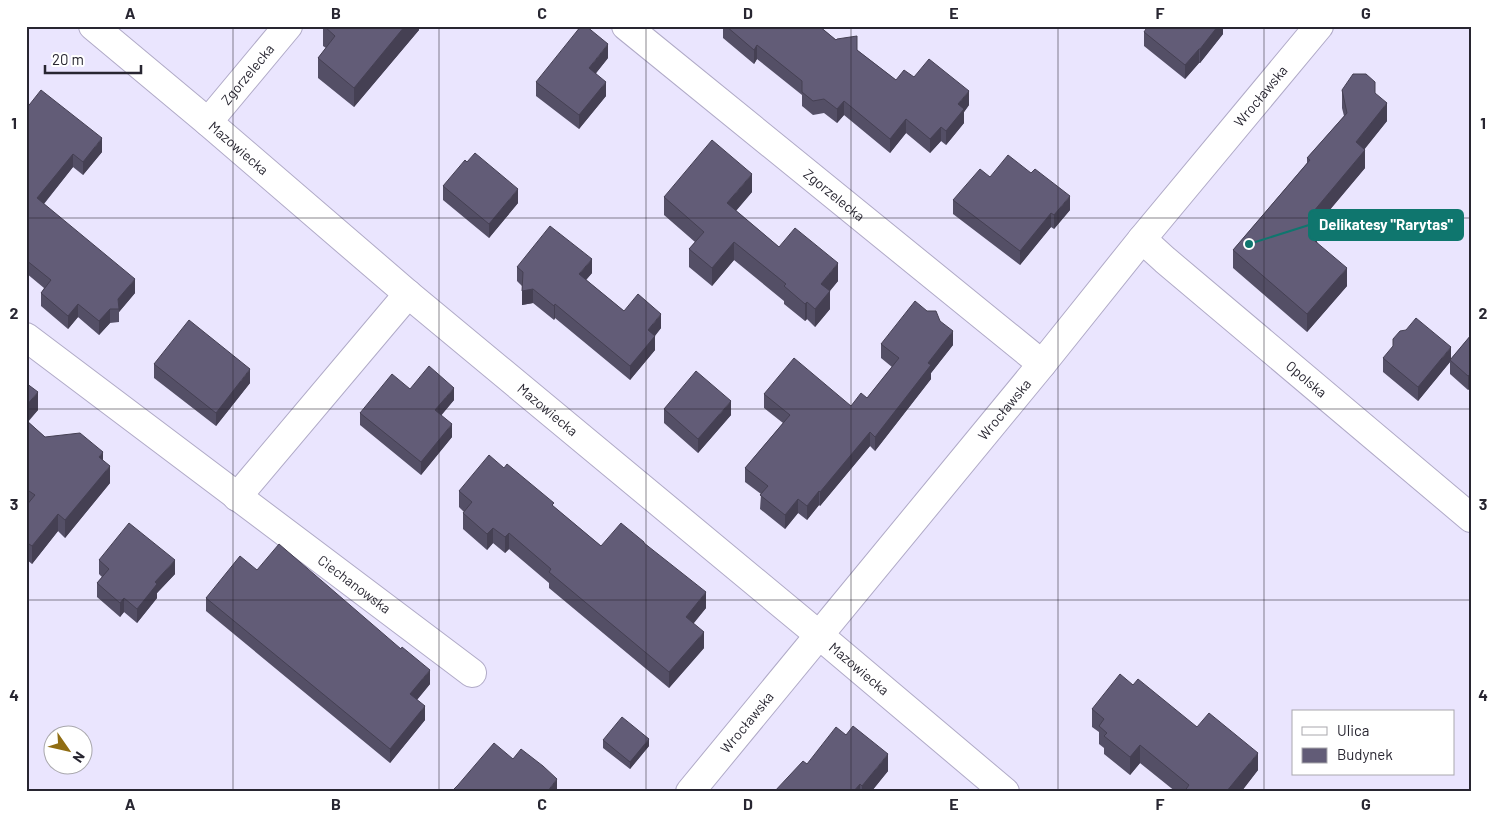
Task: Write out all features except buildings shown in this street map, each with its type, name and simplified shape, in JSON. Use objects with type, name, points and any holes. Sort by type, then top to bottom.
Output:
[{"type":"street","name":"Mazowiecka","points":[[93,26],[408,294],[1005,792]]},
{"type":"street","name":"Zgorzelecka","points":[[208,122],[288,26]]},
{"type":"street","name":"Zgorzelecka","points":[[626,26],[1042,364]]},
{"type":"street","name":"Wrocławska","points":[[690,792],[1316,27]]},
{"type":"street","name":"Opolska","points":[[1142,239],[1471,518]]},
{"type":"street","points":[[237,497],[408,294]]},
{"type":"street","name":"Ciechanowska","points":[[26,337],[472,673]]},
{"type":"place","name":"Delikatesy \"Rarytas\"","points":[[1249,244]]}]
